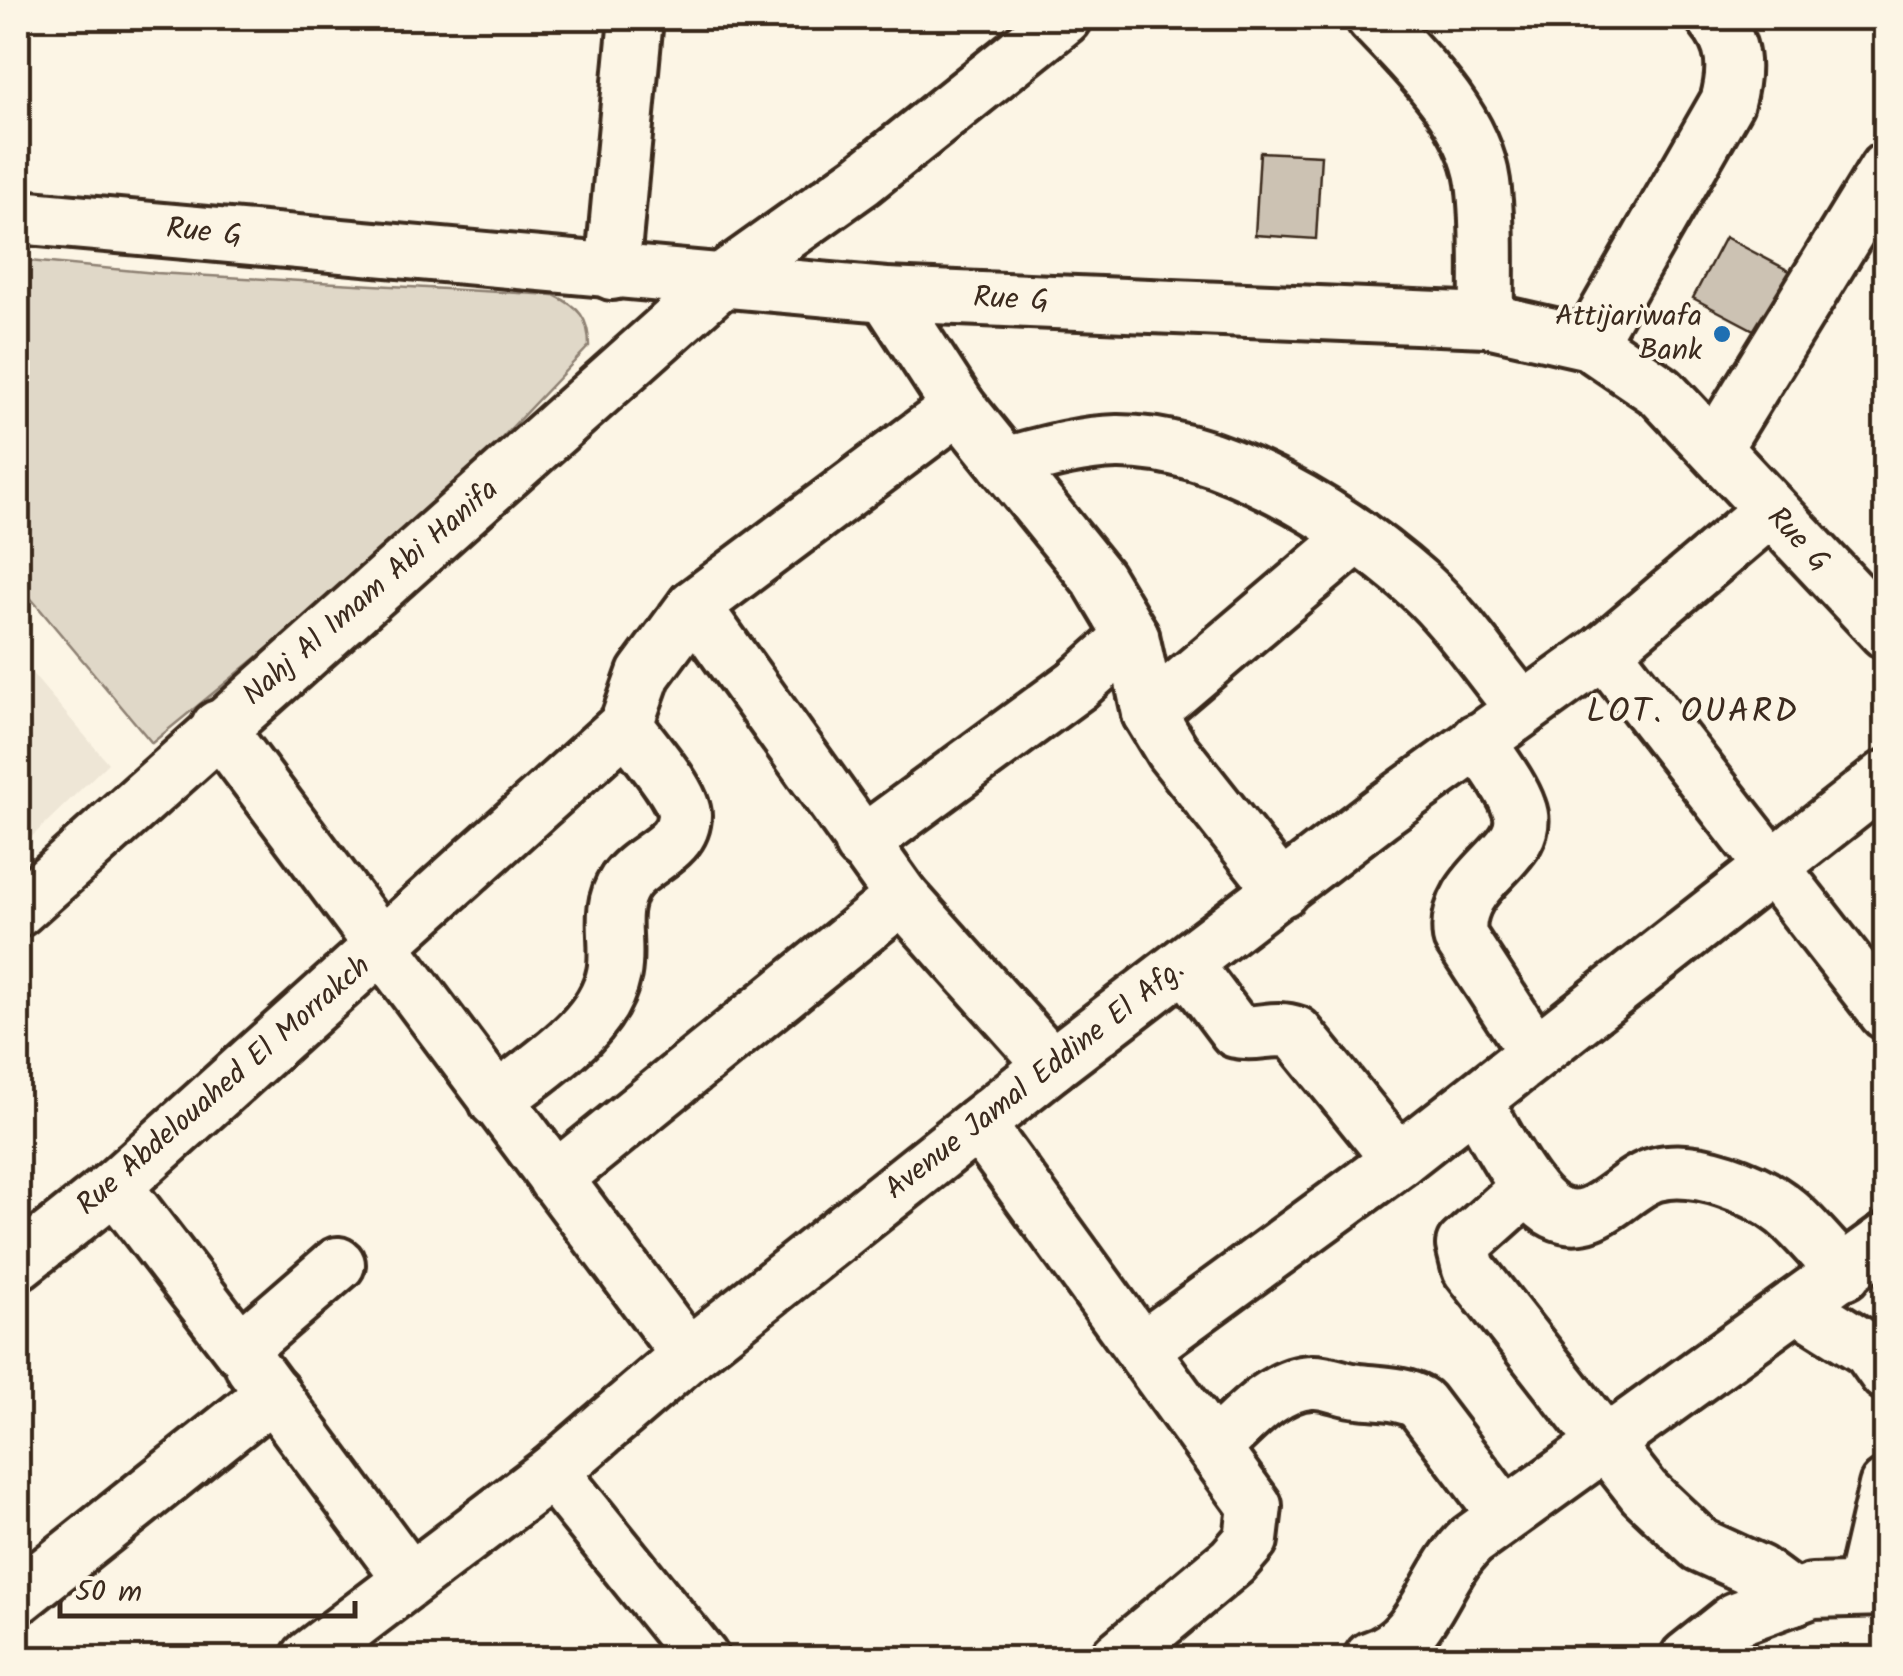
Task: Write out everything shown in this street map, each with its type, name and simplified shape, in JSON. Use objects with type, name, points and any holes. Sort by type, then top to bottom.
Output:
[{"type":"street","points":[[612,273],[636,18]]},
{"type":"street","name":"Nahj Al Imam Abi Hanifa","points":[[18,910],[218,726],[726,277],[862,180],[1064,18]]},
{"type":"street","points":[[1373,18],[1423,71],[1461,124],[1483,179],[1487,320]]},
{"type":"street","points":[[1590,343],[1728,102],[1734,60],[1728,36],[1713,18]]},
{"type":"street","points":[[1715,448],[1886,169]]},
{"type":"street","name":"Rue G","points":[[18,217],[612,273],[726,277],[886,295],[1487,320],[1590,343],[1662,392],[1886,632]]},
{"type":"street","points":[[886,295],[959,407],[1098,579],[1132,636],[1149,713],[1172,751],[1282,890]]},
{"type":"street","points":[[496,1101],[588,1024],[608,996],[615,968],[615,904],[626,881],[674,842],[684,816],[679,798],[626,724],[644,674],[694,606],[959,407]]},
{"type":"street","points":[[1005,464],[1070,446],[1120,442],[1200,454],[1270,484],[1357,536],[1422,588],[1522,708]]},
{"type":"street","name":"Avenue Jamal Eddine El Afg.","points":[[308,1658],[552,1472],[688,1355],[1052,1065],[1478,740],[1604,651],[1769,511]]},
{"type":"street","points":[[1149,713],[1357,536]]},
{"type":"street","points":[[694,606],[902,897],[1052,1065]]},
{"type":"street","points":[[861,844],[1077,685],[1132,636]]},
{"type":"street","points":[[1604,651],[1886,1013]]},
{"type":"street","name":"Rue Abdelouahed El Morrakch","points":[[18,1263],[115,1186],[626,724]]},
{"type":"street","points":[[218,726],[688,1355]]},
{"type":"street","points":[[1478,740],[1521,810],[1520,830],[1509,850],[1464,896],[1457,916],[1460,937],[1534,1052]]},
{"type":"street","points":[[1142,1348],[1476,1101],[1886,777]]},
{"type":"street","points":[[555,1179],[902,897]]},
{"type":"street","points":[[1185,963],[1236,1031],[1255,1035],[1278,1027],[1296,1033],[1399,1160]]},
{"type":"street","points":[[1476,1101],[1528,1187],[1554,1212],[1581,1216],[1656,1174],[1685,1173],[1732,1184],[1786,1212],[1844,1273]]},
{"type":"street","points":[[978,1124],[1255,1506],[1252,1540],[1117,1658]]},
{"type":"street","points":[[115,1186],[410,1578]]},
{"type":"street","points":[[1528,1187],[1472,1234],[1463,1245],[1464,1259],[1644,1492],[1688,1535],[1759,1572],[1794,1598]]},
{"type":"street","points":[[1385,1657],[1406,1640],[1453,1557],[1886,1240]]},
{"type":"street","points":[[240,1349],[338,1264]]},
{"type":"street","points":[[1797,1306],[1841,1328],[1869,1350],[1886,1374]]},
{"type":"street","points":[[1214,1447],[1258,1408],[1297,1383],[1318,1381],[1352,1390],[1402,1394],[1420,1403],[1506,1516]]},
{"type":"street","points":[[18,1597],[272,1393]]},
{"type":"street","points":[[552,1472],[702,1658]]},
{"type":"street","points":[[1687,1658],[1736,1619],[1812,1591],[1874,1589],[1886,1486]]},
{"type":"shaded area","points":[[18,260],[156,273],[554,295],[581,314],[589,346],[479,462],[343,587],[152,743],[18,583]]},
{"type":"shaded area","points":[[18,657],[108,763],[18,850]]},
{"type":"building","points":[[1260,152],[1321,155],[1316,239],[1255,235]]},
{"type":"building","points":[[1725,237],[1801,277],[1769,338],[1693,298]]},
{"type":"place","name":"Attijariwafa Bank","points":[[1722,334]]},
{"type":"district","name":"LOT. OUARD","points":[[1693,713]]}]
